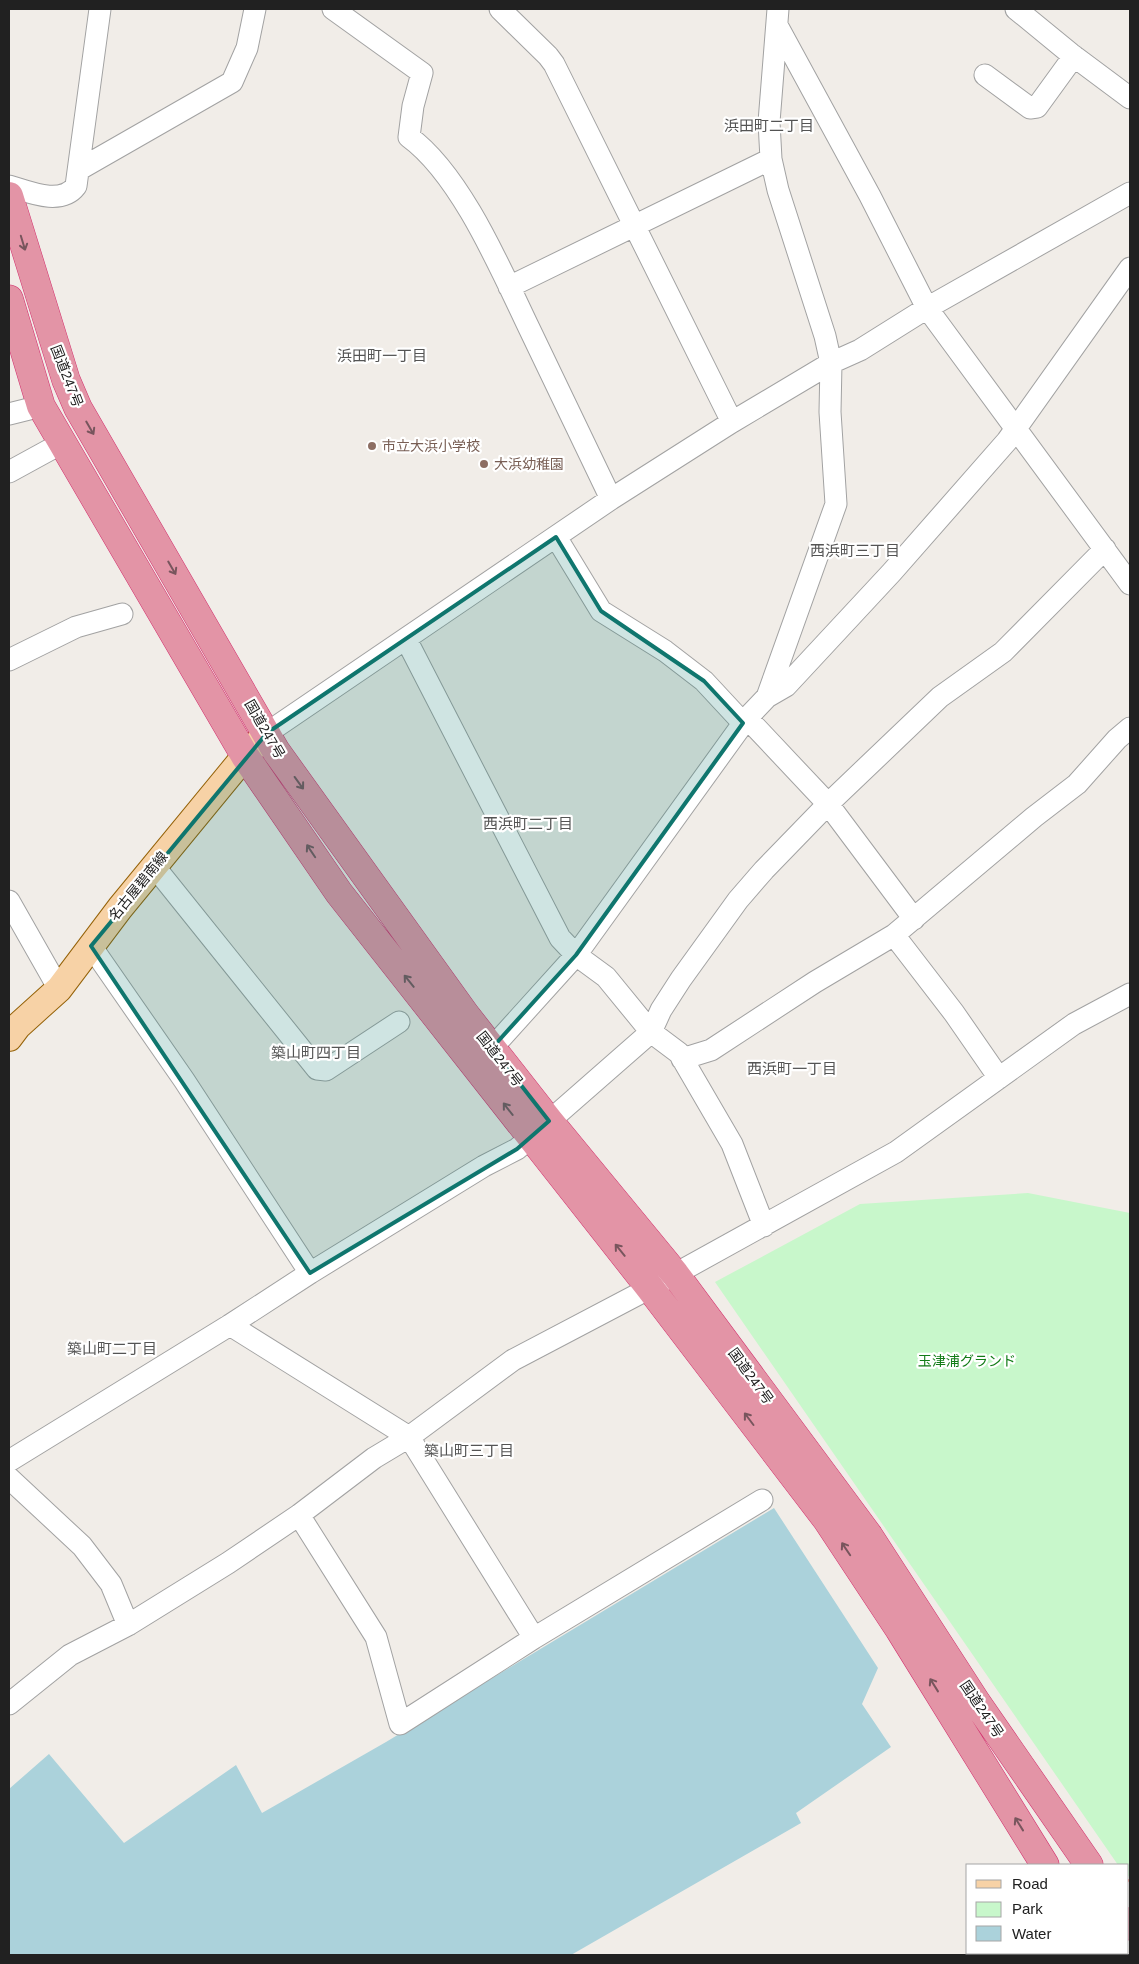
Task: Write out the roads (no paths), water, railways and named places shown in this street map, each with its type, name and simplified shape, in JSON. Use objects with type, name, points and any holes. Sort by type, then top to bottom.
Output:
[{"type":"highway","name":"国道247号","points":[[9,196],[66,380],[78,408],[282,759],[492,1048],[539,1130],[650,1288],[827,1520],[899,1629],[1044,1864]]},
{"type":"highway","name":"国道247号","points":[[9,299],[41,406],[245,756],[339,893],[421,995],[539,1130],[675,1274],[870,1536],[977,1703],[1088,1864]]},
{"type":"main road","name":"名古屋碧南線","points":[[9,1038],[18,1026],[59,989],[154,866],[267,732]]},
{"type":"street","points":[[9,186],[38,195],[64,195],[71,193],[76,186],[80,169],[100,9]]},
{"type":"street","points":[[80,169],[232,82],[247,48],[255,9]]},
{"type":"street","points":[[332,9],[422,73],[413,106],[409,137],[423,147],[452,182],[473,217],[509,287],[611,500]]},
{"type":"street","points":[[500,9],[554,64],[732,422]]},
{"type":"street","points":[[1016,9],[1130,98]]},
{"type":"street","points":[[767,697],[836,504],[830,412],[831,363],[778,190],[771,159],[769,122],[778,18]]},
{"type":"street","points":[[778,18],[927,308],[1017,427],[1130,584]]},
{"type":"street","points":[[985,75],[1030,108],[1037,107],[1074,56]]},
{"type":"street","points":[[509,287],[771,159]]},
{"type":"street","points":[[267,732],[611,500],[732,422],[831,363],[860,350],[927,308],[1130,193]]},
{"type":"street","points":[[492,1048],[576,955],[745,721],[767,697],[786,686],[892,572],[1017,427],[1130,268]]},
{"type":"street","points":[[9,414],[41,406]]},
{"type":"street","points":[[9,472],[62,442]]},
{"type":"street","points":[[556,537],[601,611],[666,651],[704,681],[745,721],[828,804],[914,919]]},
{"type":"street","points":[[9,1461],[230,1325],[310,1273],[517,1148],[539,1130],[651,1032],[661,1010],[681,979],[738,900],[828,804],[940,697],[1003,652],[1104,549]]},
{"type":"street","points":[[9,660],[76,628],[122,614]]},
{"type":"street","points":[[406,639],[560,938],[576,955],[606,977],[651,1032],[679,1053],[732,1144],[764,1226]]},
{"type":"street","points":[[682,1058],[711,1050],[815,982],[894,936],[1034,817],[1077,784],[1116,739],[1130,728]]},
{"type":"street","points":[[154,866],[317,1069],[326,1070],[399,1022]]},
{"type":"street","points":[[9,901],[59,989]]},
{"type":"street","points":[[894,936],[954,1013],[999,1078]]},
{"type":"street","points":[[91,946],[184,1080],[310,1273]]},
{"type":"street","points":[[9,1704],[70,1655],[128,1625],[228,1563],[299,1515],[374,1458],[409,1437],[513,1360],[650,1288],[896,1152],[1074,1024],[1130,994]]},
{"type":"street","points":[[230,1325],[409,1437],[534,1638]]},
{"type":"street","points":[[9,1478],[82,1546],[111,1584],[128,1625]]},
{"type":"street","points":[[299,1515],[376,1637],[400,1724],[534,1638],[762,1500]]},
{"type":"water","points":[[774,1508],[878,1668],[862,1704],[891,1747],[796,1813],[801,1823],[571,1955],[9,1955],[9,1789],[49,1754],[124,1843],[236,1765],[262,1813],[386,1742]]},
{"type":"place","name":"市立大浜小学校","points":[[372,446]]},
{"type":"place","name":"大浜幼稚園","points":[[484,464]]},
{"type":"district","name":"浜田町二丁目","points":[[769,125]]},
{"type":"district","name":"浜田町一丁目","points":[[382,355]]},
{"type":"district","name":"西浜町三丁目","points":[[855,550]]},
{"type":"district","name":"西浜町二丁目","points":[[528,823]]},
{"type":"district","name":"築山町四丁目","points":[[316,1052]]},
{"type":"district","name":"西浜町一丁目","points":[[792,1068]]},
{"type":"district","name":"築山町二丁目","points":[[112,1348]]},
{"type":"district","name":"築山町三丁目","points":[[469,1450]]},
{"type":"park label","name":"玉津浦グランド","points":[[967,1361]]}]
